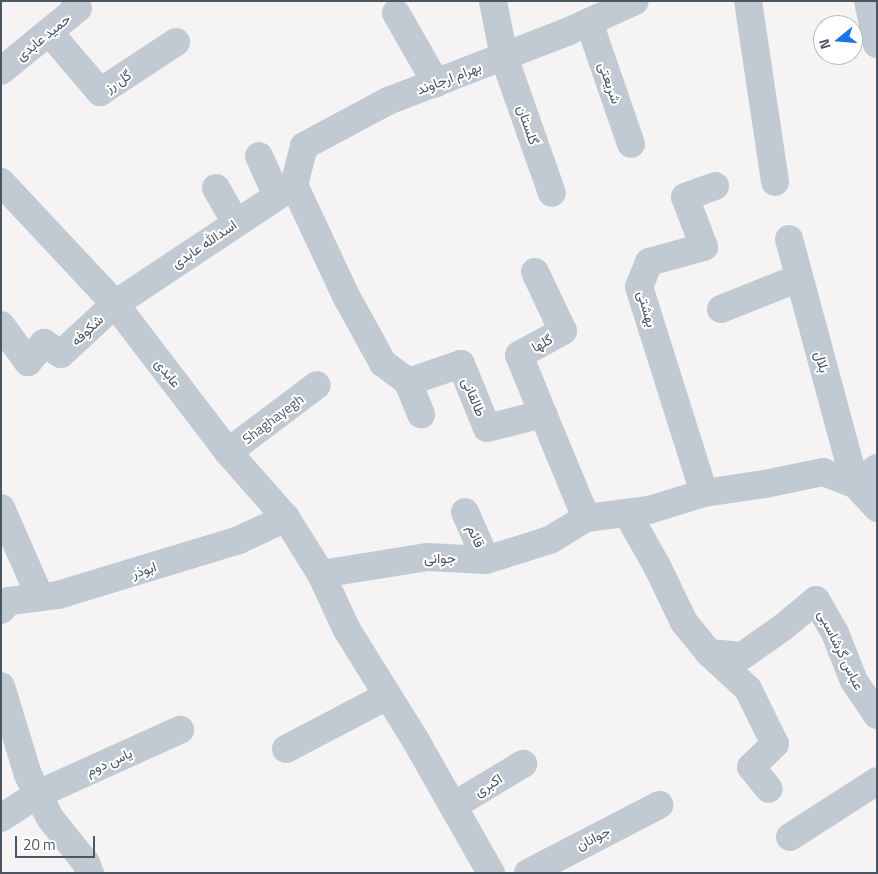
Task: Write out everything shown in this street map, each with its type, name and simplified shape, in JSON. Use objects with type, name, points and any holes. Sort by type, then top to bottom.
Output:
[{"type":"street","name":"حمید عابدی","points":[[1,71],[78,8],[75,1]]},
{"type":"street","name":"گلستان","points":[[493,1],[504,57],[552,193]]},
{"type":"street","points":[[748,1],[775,182]]},
{"type":"street","points":[[868,1],[877,44]]},
{"type":"street","name":"بهرام ارجاوند","points":[[285,190],[304,146],[388,101],[504,57],[589,22],[631,2]]},
{"type":"street","points":[[396,13],[436,83]]},
{"type":"street","name":"شریعتی","points":[[589,22],[631,144]]},
{"type":"street","name":"گل رز","points":[[49,32],[100,92],[176,42]]},
{"type":"street","points":[[259,156],[285,190],[383,363],[408,382],[421,414]]},
{"type":"street","name":"بهشتی","points":[[704,493],[639,286],[649,262],[704,248],[685,197],[714,186]]},
{"type":"street","points":[[216,188],[236,223]]},
{"type":"street","name":"اسدالله عابدی","points":[[115,304],[285,190]]},
{"type":"street","name":"عابدی","points":[[5,194],[115,304],[228,452],[286,518],[321,574]]},
{"type":"street","name":"بلال","points":[[789,239],[855,484]]},
{"type":"street","name":"گلها","points":[[535,272],[563,331],[519,355],[543,414]]},
{"type":"street","points":[[721,309],[800,278]]},
{"type":"street","name":"شکوفه","points":[[1,325],[28,362],[44,343],[61,354],[115,304]]},
{"type":"street","name":"طالقانی","points":[[408,382],[461,364],[487,428],[543,414]]},
{"type":"street","name":"Shaghayegh","points":[[228,452],[317,385]]},
{"type":"street","points":[[543,414],[586,518]]},
{"type":"street","points":[[855,484],[877,468]]},
{"type":"street","name":"جوانی","points":[[321,574],[427,557],[486,560],[550,540],[586,518],[649,510],[704,493],[765,484],[823,472],[855,484],[877,508]]},
{"type":"street","points":[[1,508],[40,598]]},
{"type":"street","name":"قائم","points":[[465,512],[486,560]]},
{"type":"street","points":[[627,512],[657,566],[684,622],[709,653],[748,689],[775,744],[751,767],[770,789]]},
{"type":"street","name":"ابوذر","points":[[1,610],[9,601],[58,595],[239,540],[286,518]]},
{"type":"street","points":[[321,574],[346,630],[453,806],[491,873]]},
{"type":"street","name":"عباس گرشاسبی","points":[[709,653],[742,656],[782,628],[816,600],[835,633],[854,681],[877,715]]},
{"type":"street","points":[[1,686],[10,709],[28,775],[50,818],[86,863],[90,873]]},
{"type":"street","points":[[286,749],[387,696]]},
{"type":"street","name":"یاس دوم","points":[[1,818],[38,794],[180,730]]},
{"type":"street","name":"اکبری","points":[[453,806],[523,764]]},
{"type":"street","points":[[790,837],[877,781]]},
{"type":"street","name":"جوانان","points":[[528,873],[659,805]]}]
